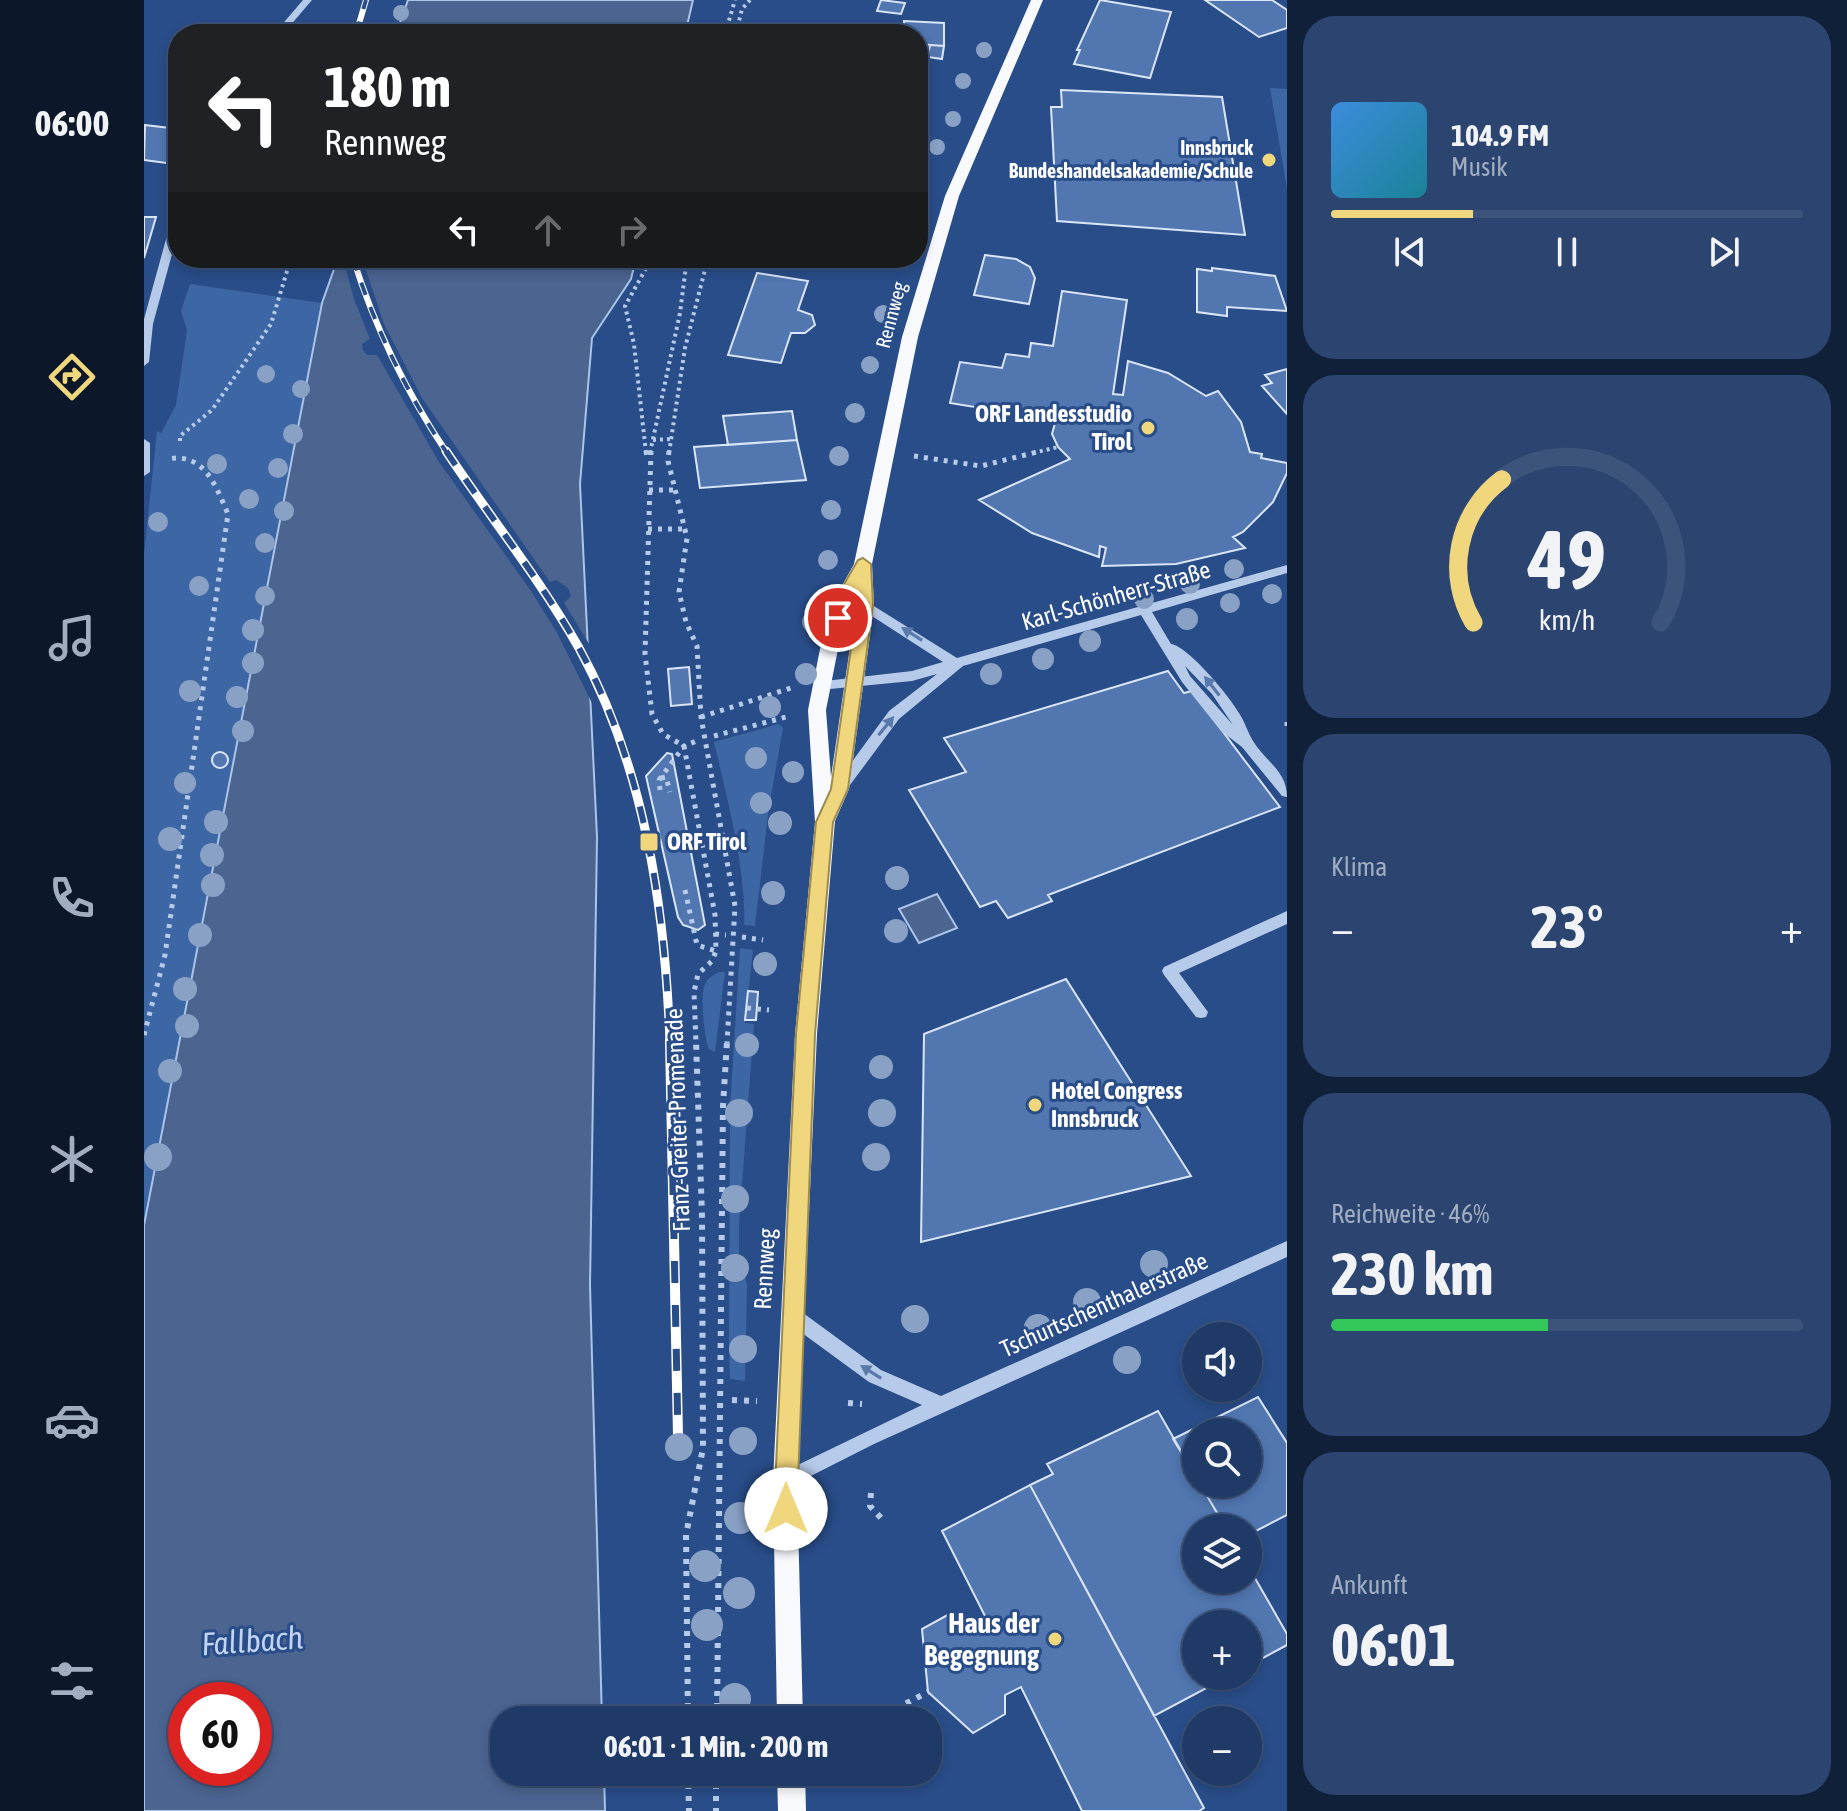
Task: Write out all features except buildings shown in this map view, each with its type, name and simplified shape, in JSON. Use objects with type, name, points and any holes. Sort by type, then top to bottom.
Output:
[{"type":"main road","name":"Rennweg","points":[[825,822],[839,789],[865,606],[863,564],[910,337],[952,196],[1037,0]]},
{"type":"main road","name":"Rennweg","points":[[790,1706],[785,1480],[806,1034],[825,822],[811,685],[847,593],[863,564]]},
{"type":"main road","points":[[791,1786],[792,1811]]},
{"type":"street","points":[[287,24],[308,0]]},
{"type":"street","points":[[144,362],[148,324],[168,251]]},
{"type":"street","points":[[144,443],[144,472]]},
{"type":"street","name":"Karl-Schönherr-Straße","points":[[811,685],[912,676],[1287,569]]},
{"type":"street","points":[[865,606],[957,665]]},
{"type":"street","points":[[1144,610],[1186,679],[1226,727],[1247,743],[1287,792]]},
{"type":"street","name":"Karl-Schönherr-Straße","points":[[839,789],[894,715],[957,665]]},
{"type":"street","points":[[1201,1012],[1169,971],[1287,917]]},
{"type":"street","name":"Tschurtschenthalerstraße","points":[[785,1480],[942,1405],[1287,1249]]},
{"type":"street","points":[[793,1316],[875,1376],[942,1405]]},
{"type":"path","points":[[728,24],[735,0]]},
{"type":"path","points":[[738,24],[742,9],[750,0]]},
{"type":"path","points":[[180,441],[180,436],[212,410],[271,324],[288,268]]},
{"type":"path","points":[[646,268],[625,306],[634,344],[643,442],[648,463],[645,654],[652,714],[663,734],[684,746],[712,885],[716,951],[697,945],[685,890]]},
{"type":"path","points":[[648,463],[680,313],[686,268]]},
{"type":"path","points":[[705,268],[685,348],[668,461],[687,529],[686,562],[679,592],[686,622],[697,646],[701,717],[735,906],[723,1106],[717,1706]]},
{"type":"path","points":[[653,440],[671,439]]},
{"type":"path","points":[[920,456],[981,466],[1058,447]]},
{"type":"path","points":[[144,1035],[165,955],[228,514],[210,473],[179,457]]},
{"type":"path","points":[[649,490],[674,490]]},
{"type":"path","points":[[648,529],[687,529]]},
{"type":"path","points":[[701,717],[811,685]]},
{"type":"path","points":[[714,736],[779,719]]},
{"type":"path","points":[[1287,722],[1287,728]]},
{"type":"path","points":[[670,792],[666,777],[656,779],[660,790],[659,780],[667,769],[684,746],[699,740]]},
{"type":"path","points":[[715,934],[726,935]]},
{"type":"path","points":[[742,937],[763,940]]},
{"type":"path","name":"Franz-Greiter-Promenade","points":[[688,1706],[686,1535],[703,1448],[702,1216],[694,992],[698,974],[712,961],[716,951]]},
{"type":"path","points":[[747,1008],[769,1010]]},
{"type":"path","points":[[703,1400],[713,1399]]},
{"type":"path","points":[[732,1400],[750,1400]]},
{"type":"path","points":[[848,1403],[860,1402]]},
{"type":"path","points":[[871,1493],[870,1506],[881,1518]]},
{"type":"path","points":[[901,1706],[928,1692]]},
{"type":"path","points":[[688,1786],[689,1811]]},
{"type":"path","points":[[716,1786],[716,1811]]},
{"type":"shaded area","points":[[1270,88],[1287,89],[1287,189]]},
{"type":"shaded area","points":[[190,284],[322,303],[144,1225],[144,554],[157,431],[161,433],[176,405],[187,330],[181,311]]},
{"type":"shaded area","points":[[779,724],[783,728],[769,807],[755,926],[744,925],[739,858],[714,742]]},
{"type":"shaded area","points":[[740,948],[753,950],[745,1023],[754,1024],[739,1224],[739,1254],[747,1284],[745,1381],[730,1379],[729,1346],[730,1108]]},
{"type":"shaded area","points":[[719,972],[725,972],[715,1052],[707,1044],[703,997],[706,982]]},
{"type":"water","points":[[408,0],[693,0],[687,24],[400,24]]},
{"type":"water","name":"Fallbach","points":[[334,268],[634,268],[631,279],[592,338],[580,484],[597,837],[590,1285],[602,1706],[490,1706],[490,1786],[604,1786],[605,1811],[144,1811],[144,1225],[322,303]]},
{"type":"water","points":[[937,894],[957,928],[919,943],[899,909]]},
{"type":"pier","points":[[346,268],[365,268],[384,324],[422,398],[550,582],[556,580],[568,588],[571,596],[564,603],[591,647],[594,707],[556,631],[531,591],[439,462],[377,355],[367,355],[363,350],[362,344],[370,339]]},
{"type":"railway","points":[[359,24],[366,0]]},
{"type":"railway","points":[[357,268],[393,359],[447,453]]},
{"type":"railway","points":[[446,451],[564,622],[602,694],[620,741],[635,790],[656,890],[670,1043]]},
{"type":"railway","points":[[670,1041],[678,1436]]},
{"type":"place","name":"Innsbruck Bundeshandelsakademie/Schule","points":[[1269,160]]},
{"type":"place","name":"ORF Landesstudio Tirol","points":[[1148,428]]},
{"type":"place","name":"ORF Tirol","points":[[649,842]]},
{"type":"place","name":"Hotel Congress Innsbruck","points":[[1035,1105]]},
{"type":"place","name":"Haus der Begegnung","points":[[1055,1639]]},
{"type":"route","points":[[786,1509],[806,1034],[825,822],[839,789],[865,606],[863,564],[838,618]]}]
